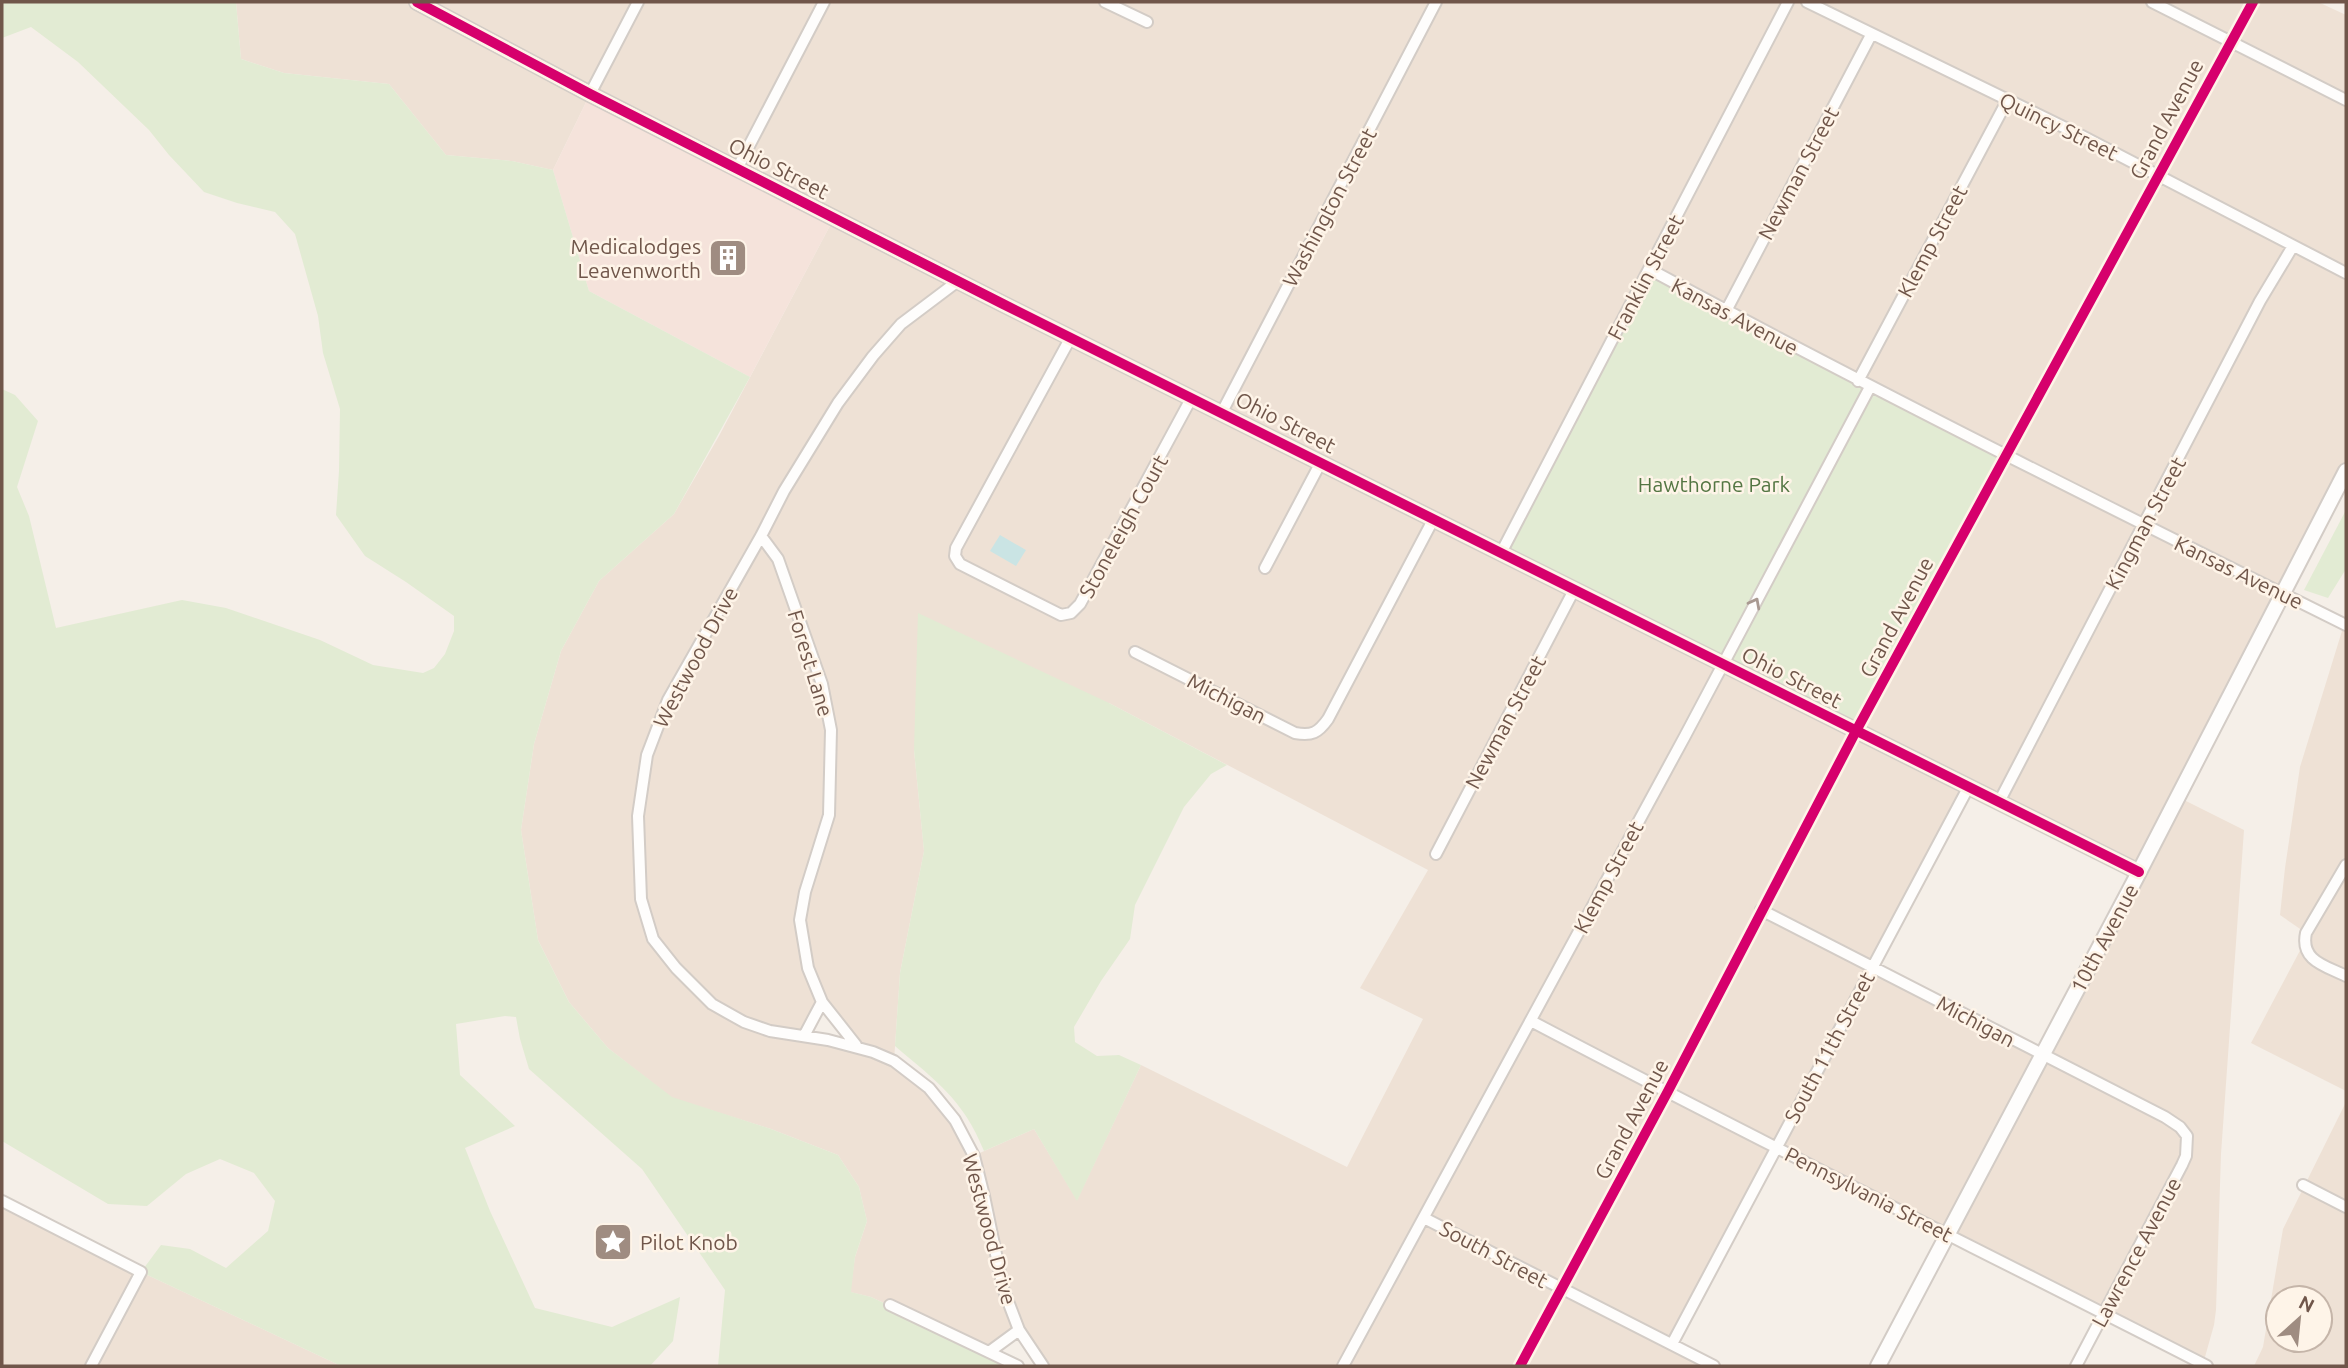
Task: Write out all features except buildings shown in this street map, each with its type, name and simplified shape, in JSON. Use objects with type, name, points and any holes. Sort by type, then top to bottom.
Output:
[{"type":"street","name":"Ohio Street","points":[[417,2],[590,94],[958,281],[2139,872]]},
{"type":"street","points":[[590,94],[638,2]]},
{"type":"street","points":[[737,169],[824,2]]},
{"type":"street","points":[[1105,2],[1147,22]]},
{"type":"street","name":"Washington Street","points":[[1222,412],[1436,2]]},
{"type":"street","name":"Franklin Street","points":[[1501,552],[1788,2]]},
{"type":"street","name":"Quincy Street","points":[[1807,2],[2082,136],[2346,273]]},
{"type":"street","points":[[2152,2],[2346,100]]},
{"type":"street","name":"Grand Avenue","points":[[1520,1366],[1667,1093],[1856,731],[2253,2]]},
{"type":"street","name":"Newman Street","points":[[1726,311],[1871,35]]},
{"type":"street","name":"Klemp Street","points":[[1858,381],[2007,101]]},
{"type":"street","name":"Kingman Street","points":[[1999,802],[2260,301],[2293,246]]},
{"type":"street","name":"Kansas Avenue","points":[[1649,270],[2005,456],[2346,625]]},
{"type":"street","name":"Westwood Drive","points":[[958,281],[901,324],[838,403],[797,469],[668,700],[647,755],[638,816],[641,899],[653,939],[676,968],[712,1004],[744,1022],[770,1031],[856,1045],[894,1061],[929,1088],[955,1120],[974,1156],[1003,1289],[1019,1330],[1043,1366]]},
{"type":"street","name":"Stoneleigh Court","points":[[1071,337],[956,548],[955,556],[960,564],[1061,615],[1070,613],[1080,604],[1192,397]]},
{"type":"street","name":"Klemp Street","points":[[1343,1366],[1870,387]]},
{"type":"street","points":[[1265,568],[1321,462]]},
{"type":"street","name":"10th Avenue","points":[[1878,1366],[2139,872],[2346,471]]},
{"type":"street","name":"Michigan","points":[[1135,652],[1295,733],[1307,735],[1320,730],[1433,520]]},
{"type":"street","name":"Forest Lane","points":[[761,536],[778,559],[822,684],[831,730],[829,815],[805,892],[800,920],[808,968],[822,1002],[856,1045]]},
{"type":"street","name":"Newman Street","points":[[1436,854],[1574,590]]},
{"type":"street","name":"South 11th Street","points":[[1672,1344],[1968,788]]},
{"type":"street","points":[[2346,865],[2306,933],[2304,943],[2306,952],[2314,959],[2346,976]]},
{"type":"street","name":"Michigan","points":[[1762,910],[2165,1117],[2188,1136]]},
{"type":"street","points":[[804,1036],[822,1002]]},
{"type":"street","name":"Pennsylvania Street","points":[[1531,1021],[1667,1093],[2207,1366]]},
{"type":"street","name":"Lawrence Avenue","points":[[2076,1366],[2182,1165],[2188,1136]]},
{"type":"street","points":[[2303,1185],[2346,1207]]},
{"type":"street","points":[[2,1201],[141,1272],[91,1366]]},
{"type":"street","name":"South Street","points":[[1424,1218],[1714,1366]]},
{"type":"street","points":[[890,1305],[1018,1366]]},
{"type":"street","points":[[989,1352],[1019,1330]]},
{"type":"shaded area","points":[[236,2],[2318,2],[2346,15],[2346,471],[2178,797],[2244,830],[2221,1154],[2216,1310],[2203,1364],[1776,1148],[1672,1344],[1714,1366],[1043,1366],[1019,1331],[989,1352],[871,1297],[850,1292],[855,1257],[867,1221],[859,1187],[838,1155],[771,1129],[672,1098],[608,1048],[569,1002],[538,940],[521,830],[534,744],[561,651],[599,581],[674,514],[719,436],[834,218],[590,94],[553,170],[512,161],[446,155],[389,84],[284,73],[241,59]],"holes":[[[1109,703],[1428,870],[1360,988],[1423,1019],[1347,1167],[1141,1065],[1077,1200],[1034,1129],[973,1156],[929,1088],[894,1061],[900,973],[924,851],[914,750]],[[1968,788],[2139,872],[2041,1054],[1872,966]],[[822,1002],[855,1045],[804,1036]]]},
{"type":"shaded area","points":[[590,94],[834,218],[750,377],[589,291],[553,170]]},
{"type":"shaded area","points":[[2346,618],[2346,1091],[2251,1043],[2304,943],[2306,933],[2280,915],[2285,868],[2300,767]]},
{"type":"shaded area","points":[[2346,1102],[2346,1366],[2254,1366],[2264,1341],[2264,1354],[2334,1354],[2334,1284],[2274,1284],[2283,1229]]},
{"type":"shaded area","points":[[2,1201],[141,1272],[341,1366],[2,1366]]},
{"type":"green space","points":[[2,2],[236,2],[241,59],[284,73],[389,84],[446,155],[512,161],[553,170],[589,291],[750,377],[674,514],[599,581],[561,651],[534,744],[521,830],[538,940],[569,1002],[608,1048],[672,1097],[771,1129],[838,1155],[859,1187],[867,1221],[855,1257],[851,1292],[871,1297],[1018,1366],[718,1366],[725,1290],[642,1169],[529,1069],[516,1017],[505,1016],[456,1024],[460,1075],[515,1126],[465,1148],[490,1211],[535,1308],[612,1327],[680,1297],[673,1341],[650,1366],[341,1366],[141,1272],[161,1245],[190,1249],[226,1268],[268,1231],[275,1201],[254,1173],[220,1159],[186,1174],[147,1206],[108,1204],[2,1141],[2,389],[15,395],[38,421],[17,487],[29,516],[56,628],[182,600],[226,608],[320,640],[373,665],[423,673],[434,668],[445,654],[454,631],[454,616],[365,556],[336,515],[340,409],[323,353],[318,316],[295,234],[275,212],[204,192],[149,130],[78,62],[31,27],[2,38]]},
{"type":"green space","name":"Hawthorne Park","points":[[1649,269],[2005,456],[1856,731],[1501,553]]},
{"type":"green space","points":[[2346,510],[2346,569],[2328,598],[2304,590]]},
{"type":"green space","points":[[918,613],[1109,703],[1227,765],[1211,774],[1184,807],[1135,905],[1130,939],[1074,1027],[1075,1042],[1097,1056],[1119,1055],[1141,1065],[1077,1201],[1034,1129],[984,1151],[967,1118],[947,1092],[895,1046],[900,973],[924,851],[914,750]]},
{"type":"water","points":[[1000,535],[1026,550],[1016,566],[990,551]]},
{"type":"cycle path","points":[[417,2],[590,94],[1003,304],[2139,872]]},
{"type":"cycle path","points":[[1520,1366],[1667,1093],[1856,731],[2253,2]]},
{"type":"place","name":"Medicalodges Leavenworth","points":[[728,258]]},
{"type":"place","name":"Pilot Knob","points":[[613,1242]]}]
